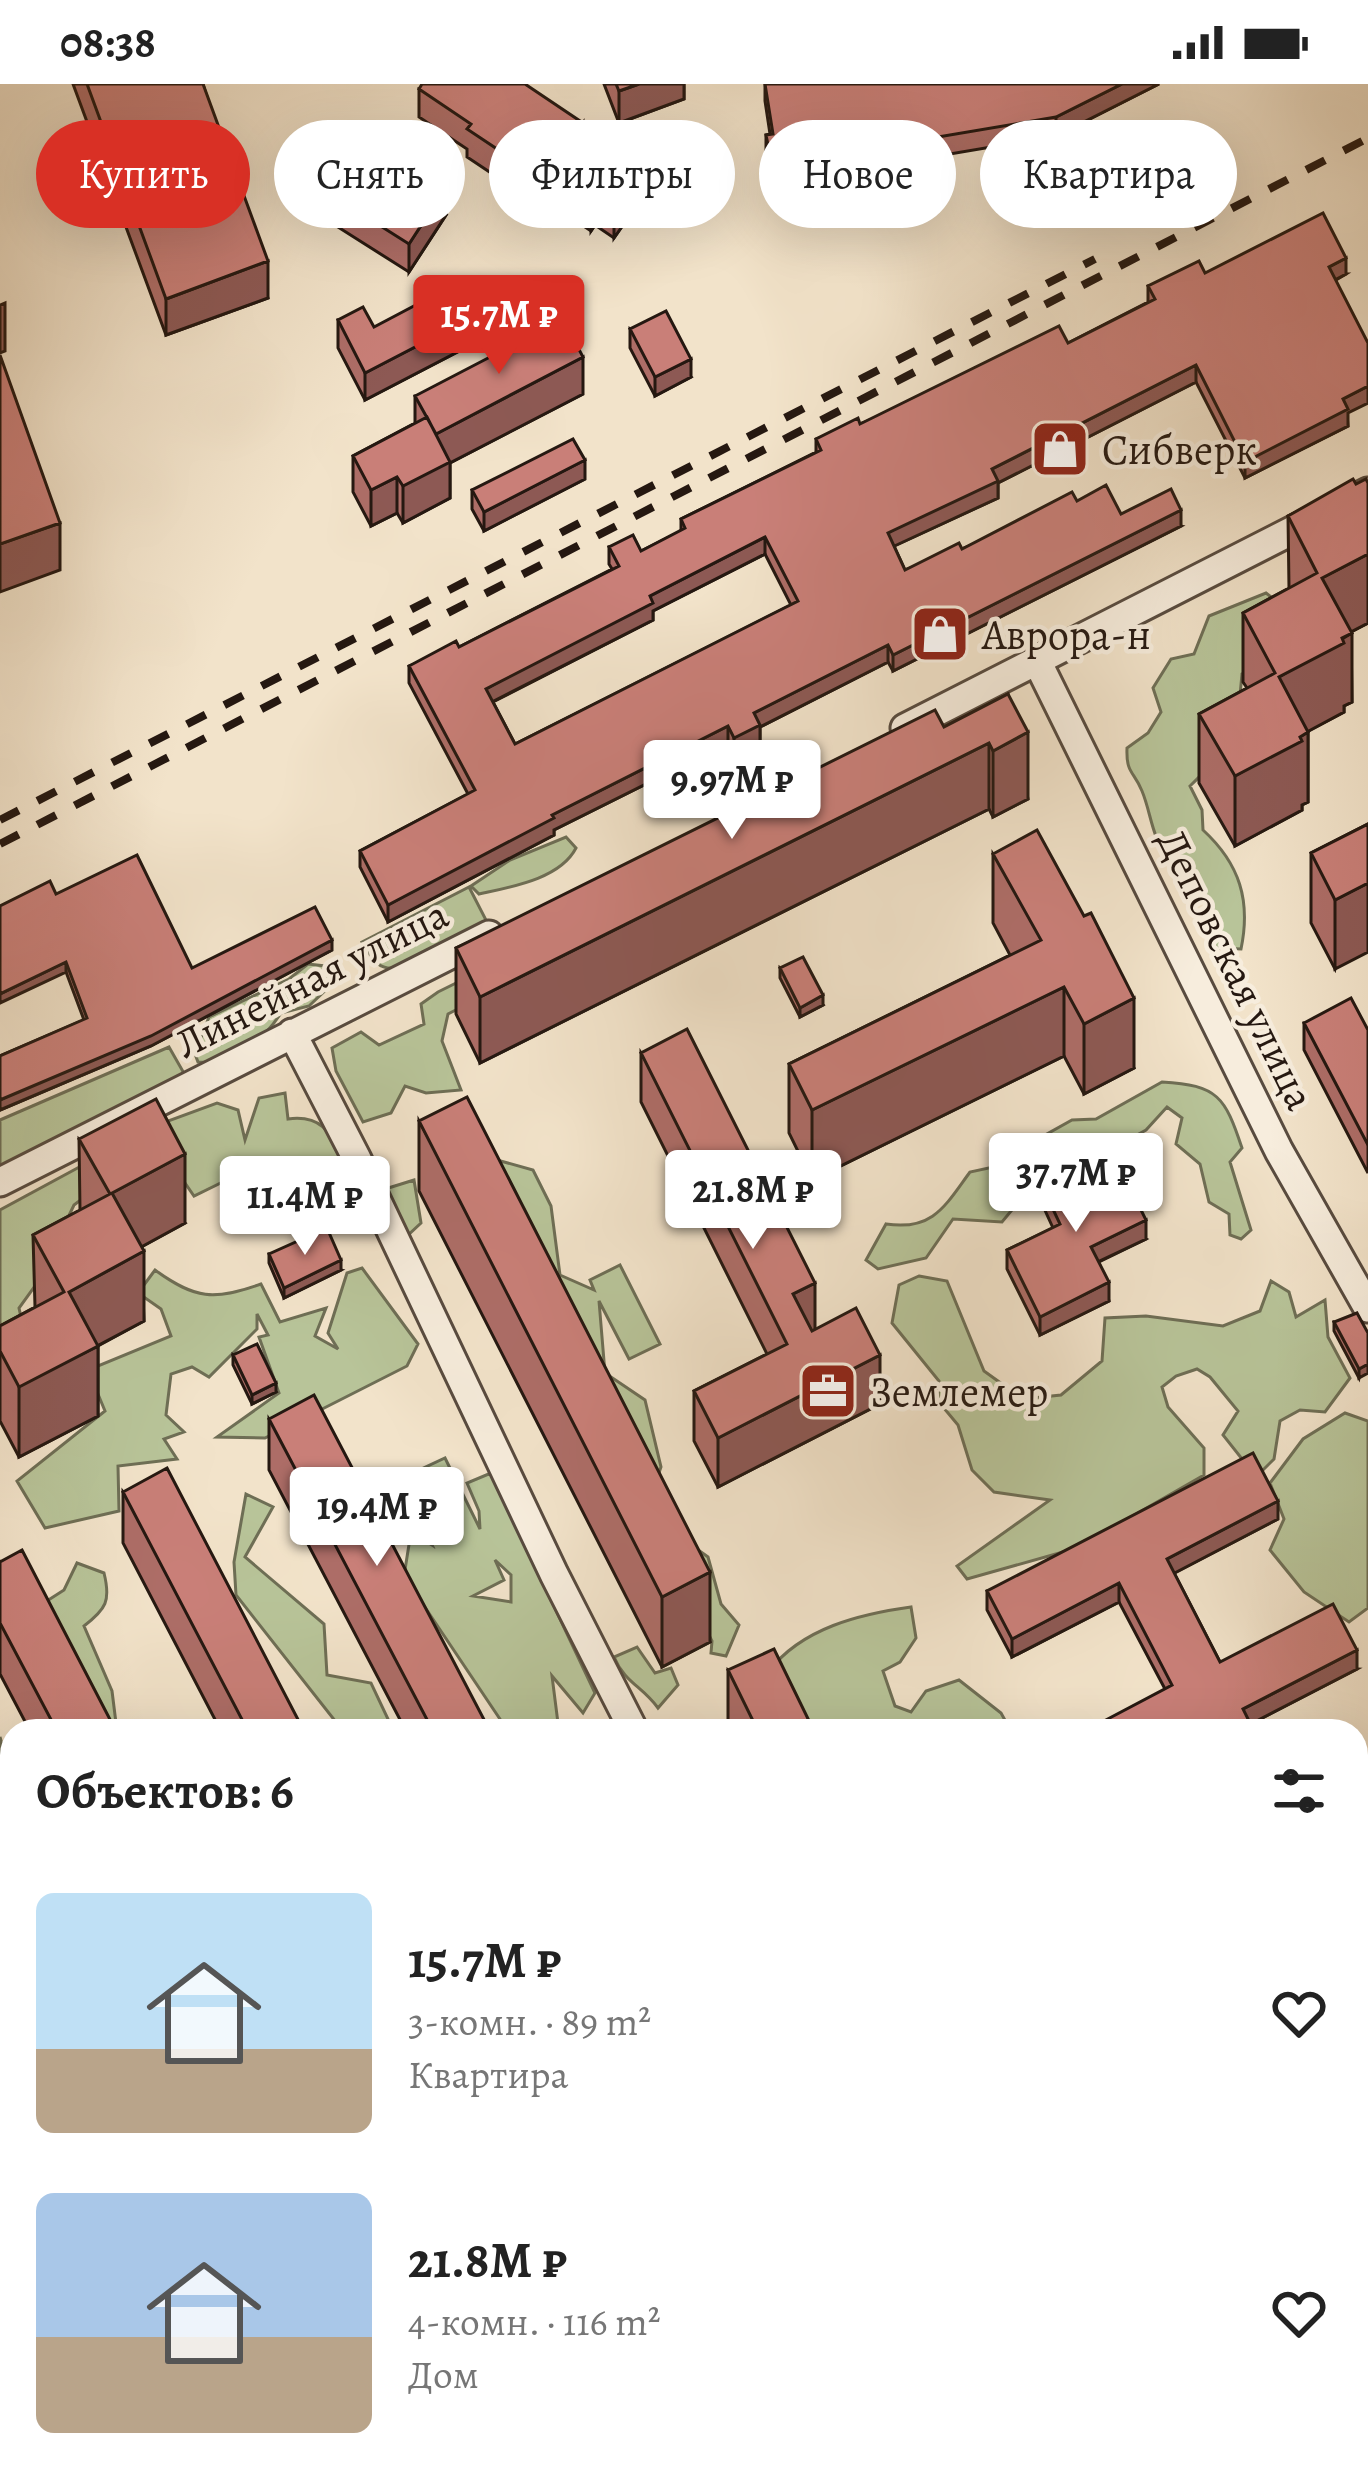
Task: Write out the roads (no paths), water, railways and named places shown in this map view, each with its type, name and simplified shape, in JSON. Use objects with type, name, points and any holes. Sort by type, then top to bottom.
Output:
[{"type":"street","points":[[886,738],[1368,492]]},
{"type":"street","name":"Деповская улица","points":[[1038,663],[1279,1151],[1368,1308]]},
{"type":"street","name":"Линейная улица","points":[[0,1183],[506,927]]},
{"type":"street","points":[[292,1034],[628,1719]]},
{"type":"railway","points":[[0,844],[1368,138]]},
{"type":"railway","points":[[0,820],[1095,259]]},
{"type":"place","name":"Сибверк","points":[[1060,449]]},
{"type":"place","name":"Аврора-н","points":[[940,634]]},
{"type":"place","name":"Землемер","points":[[828,1391]]}]
